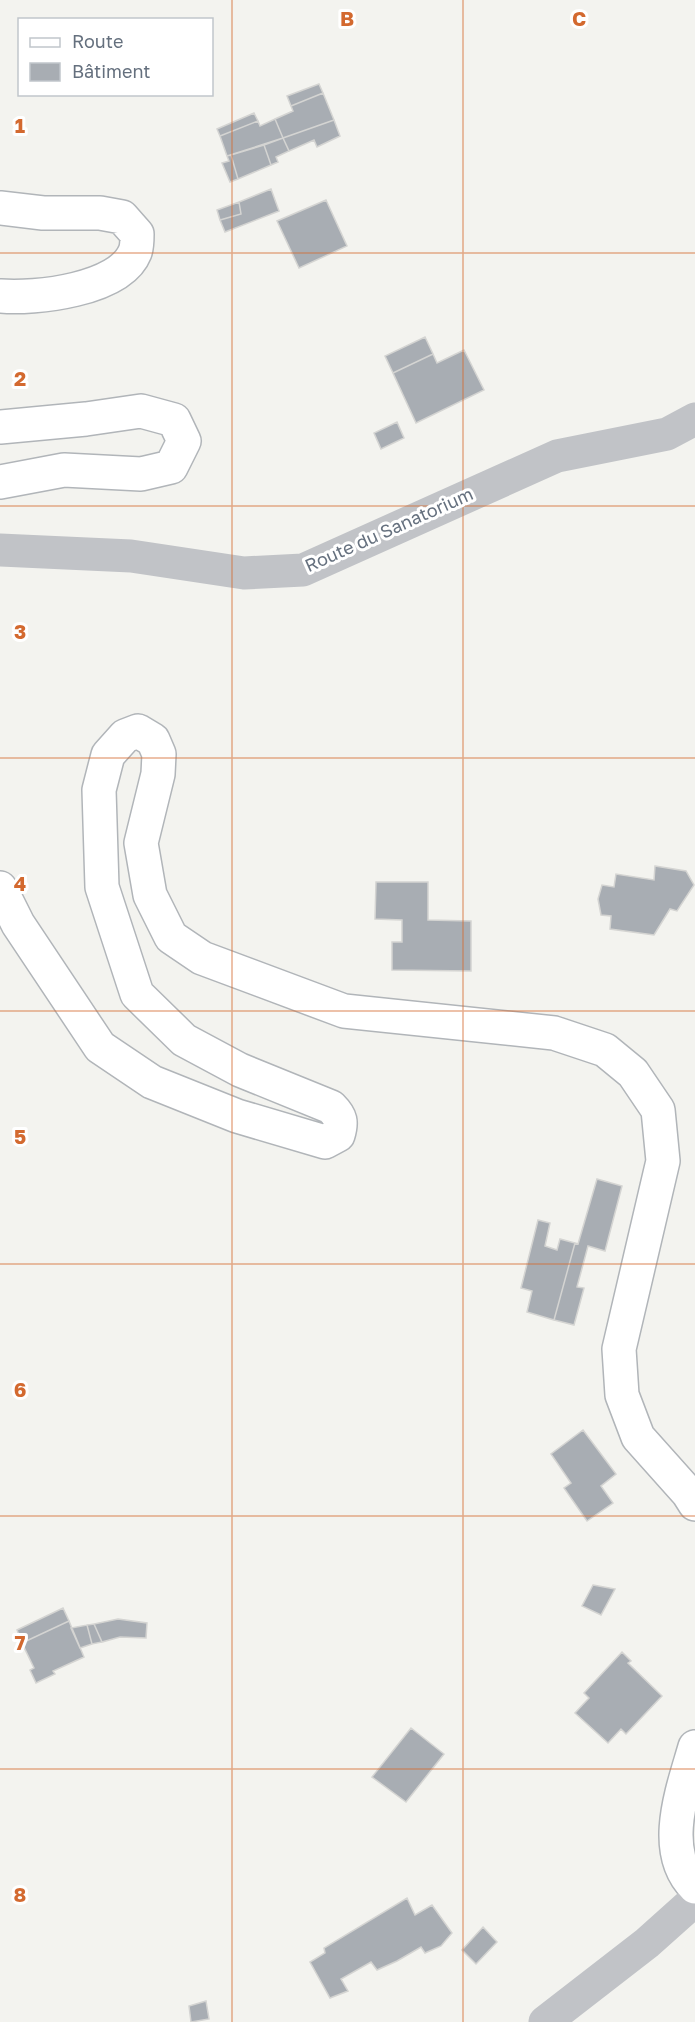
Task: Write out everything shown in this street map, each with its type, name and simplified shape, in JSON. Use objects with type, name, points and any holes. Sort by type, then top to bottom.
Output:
[{"type":"street","points":[[0,208],[43,213],[100,213],[122,217],[137,234],[135,252],[121,271],[87,287],[18,298],[0,296]]},
{"type":"street","points":[[0,427],[141,411],[174,420],[184,441],[171,467],[141,474],[64,470],[0,482]]},
{"type":"street","name":"Route du Sanatorium","points":[[0,550],[131,556],[244,573],[303,570],[557,456],[667,434],[695,419]]},
{"type":"street","points":[[0,888],[18,924],[100,1047],[152,1082],[237,1116],[325,1142],[338,1136],[341,1125],[340,1116],[331,1107],[240,1071],[184,1040],[137,994],[102,886],[99,790],[108,755],[124,736],[138,731],[153,740],[159,754],[158,774],[141,843],[150,896],[171,936],[202,958],[344,1011],[554,1033],[605,1050],[633,1073],[658,1110],[663,1161],[618,1349],[622,1395],[638,1437],[695,1504]]},
{"type":"street","points":[[695,1747],[677,1824],[678,1862],[695,1887]]},
{"type":"street","points":[[545,2022],[647,1943],[695,1900]]},
{"type":"building","points":[[319,84],[323,93],[291,106],[287,96]]},
{"type":"building","points":[[323,93],[334,120],[283,138],[275,119],[293,111],[291,106]]},
{"type":"building","points":[[254,113],[258,121],[220,136],[217,129]]},
{"type":"building","points":[[275,119],[283,138],[227,156],[220,136],[258,121],[260,126]]},
{"type":"building","points":[[334,120],[340,136],[317,147],[314,140],[289,151],[283,138]]},
{"type":"building","points":[[283,138],[289,151],[276,157],[278,162],[271,165],[264,145]]},
{"type":"building","points":[[264,145],[271,165],[238,179],[231,155]]},
{"type":"building","points":[[231,155],[238,179],[230,182],[222,163],[229,161],[227,156]]},
{"type":"building","points":[[271,189],[279,211],[225,232],[220,220],[241,214],[239,202]]},
{"type":"building","points":[[326,200],[347,246],[299,268],[277,221]]},
{"type":"building","points":[[239,202],[241,214],[220,220],[217,210]]},
{"type":"building","points":[[425,337],[433,354],[393,373],[385,356]]},
{"type":"building","points":[[464,350],[484,390],[416,423],[393,373],[433,354],[437,363]]},
{"type":"building","points":[[397,422],[404,438],[381,449],[374,433]]},
{"type":"building","points":[[655,866],[686,871],[694,885],[677,911],[670,909],[654,935],[610,929],[611,916],[601,915],[598,899],[602,885],[614,887],[616,874],[654,880]]},
{"type":"building","points":[[376,882],[428,882],[428,920],[471,921],[471,971],[392,970],[392,942],[402,942],[402,920],[375,919]]},
{"type":"building","points":[[597,1179],[622,1186],[605,1251],[588,1246],[577,1287],[584,1288],[574,1325],[554,1320],[575,1243],[578,1244]]},
{"type":"building","points":[[538,1220],[550,1223],[545,1246],[557,1250],[560,1239],[575,1243],[554,1320],[527,1312],[532,1291],[521,1288]]},
{"type":"building","points":[[583,1430],[616,1474],[601,1486],[613,1503],[587,1521],[564,1488],[571,1483],[551,1454]]},
{"type":"building","points":[[593,1585],[615,1589],[601,1615],[582,1606]]},
{"type":"building","points":[[63,1608],[69,1621],[22,1643],[17,1630]]},
{"type":"building","points":[[118,1619],[147,1623],[146,1638],[120,1637],[102,1642],[94,1624]]},
{"type":"building","points":[[69,1621],[84,1657],[53,1671],[55,1674],[36,1683],[30,1670],[34,1668],[22,1643]]},
{"type":"building","points":[[94,1624],[102,1642],[92,1644],[87,1625]]},
{"type":"building","points":[[87,1625],[92,1644],[80,1648],[71,1628]]},
{"type":"building","points":[[622,1652],[631,1661],[628,1663],[662,1696],[626,1734],[621,1729],[608,1743],[575,1713],[589,1698],[584,1693]]},
{"type":"building","points":[[411,1728],[444,1754],[406,1802],[372,1777]]},
{"type":"building","points":[[407,1898],[415,1915],[432,1905],[452,1933],[441,1946],[425,1953],[421,1947],[377,1970],[371,1962],[341,1979],[348,1991],[330,1998],[310,1962],[325,1953],[324,1948]]},
{"type":"building","points":[[483,1927],[497,1942],[476,1964],[462,1950]]},
{"type":"building","points":[[206,2001],[209,2019],[191,2022],[189,2006]]}]
